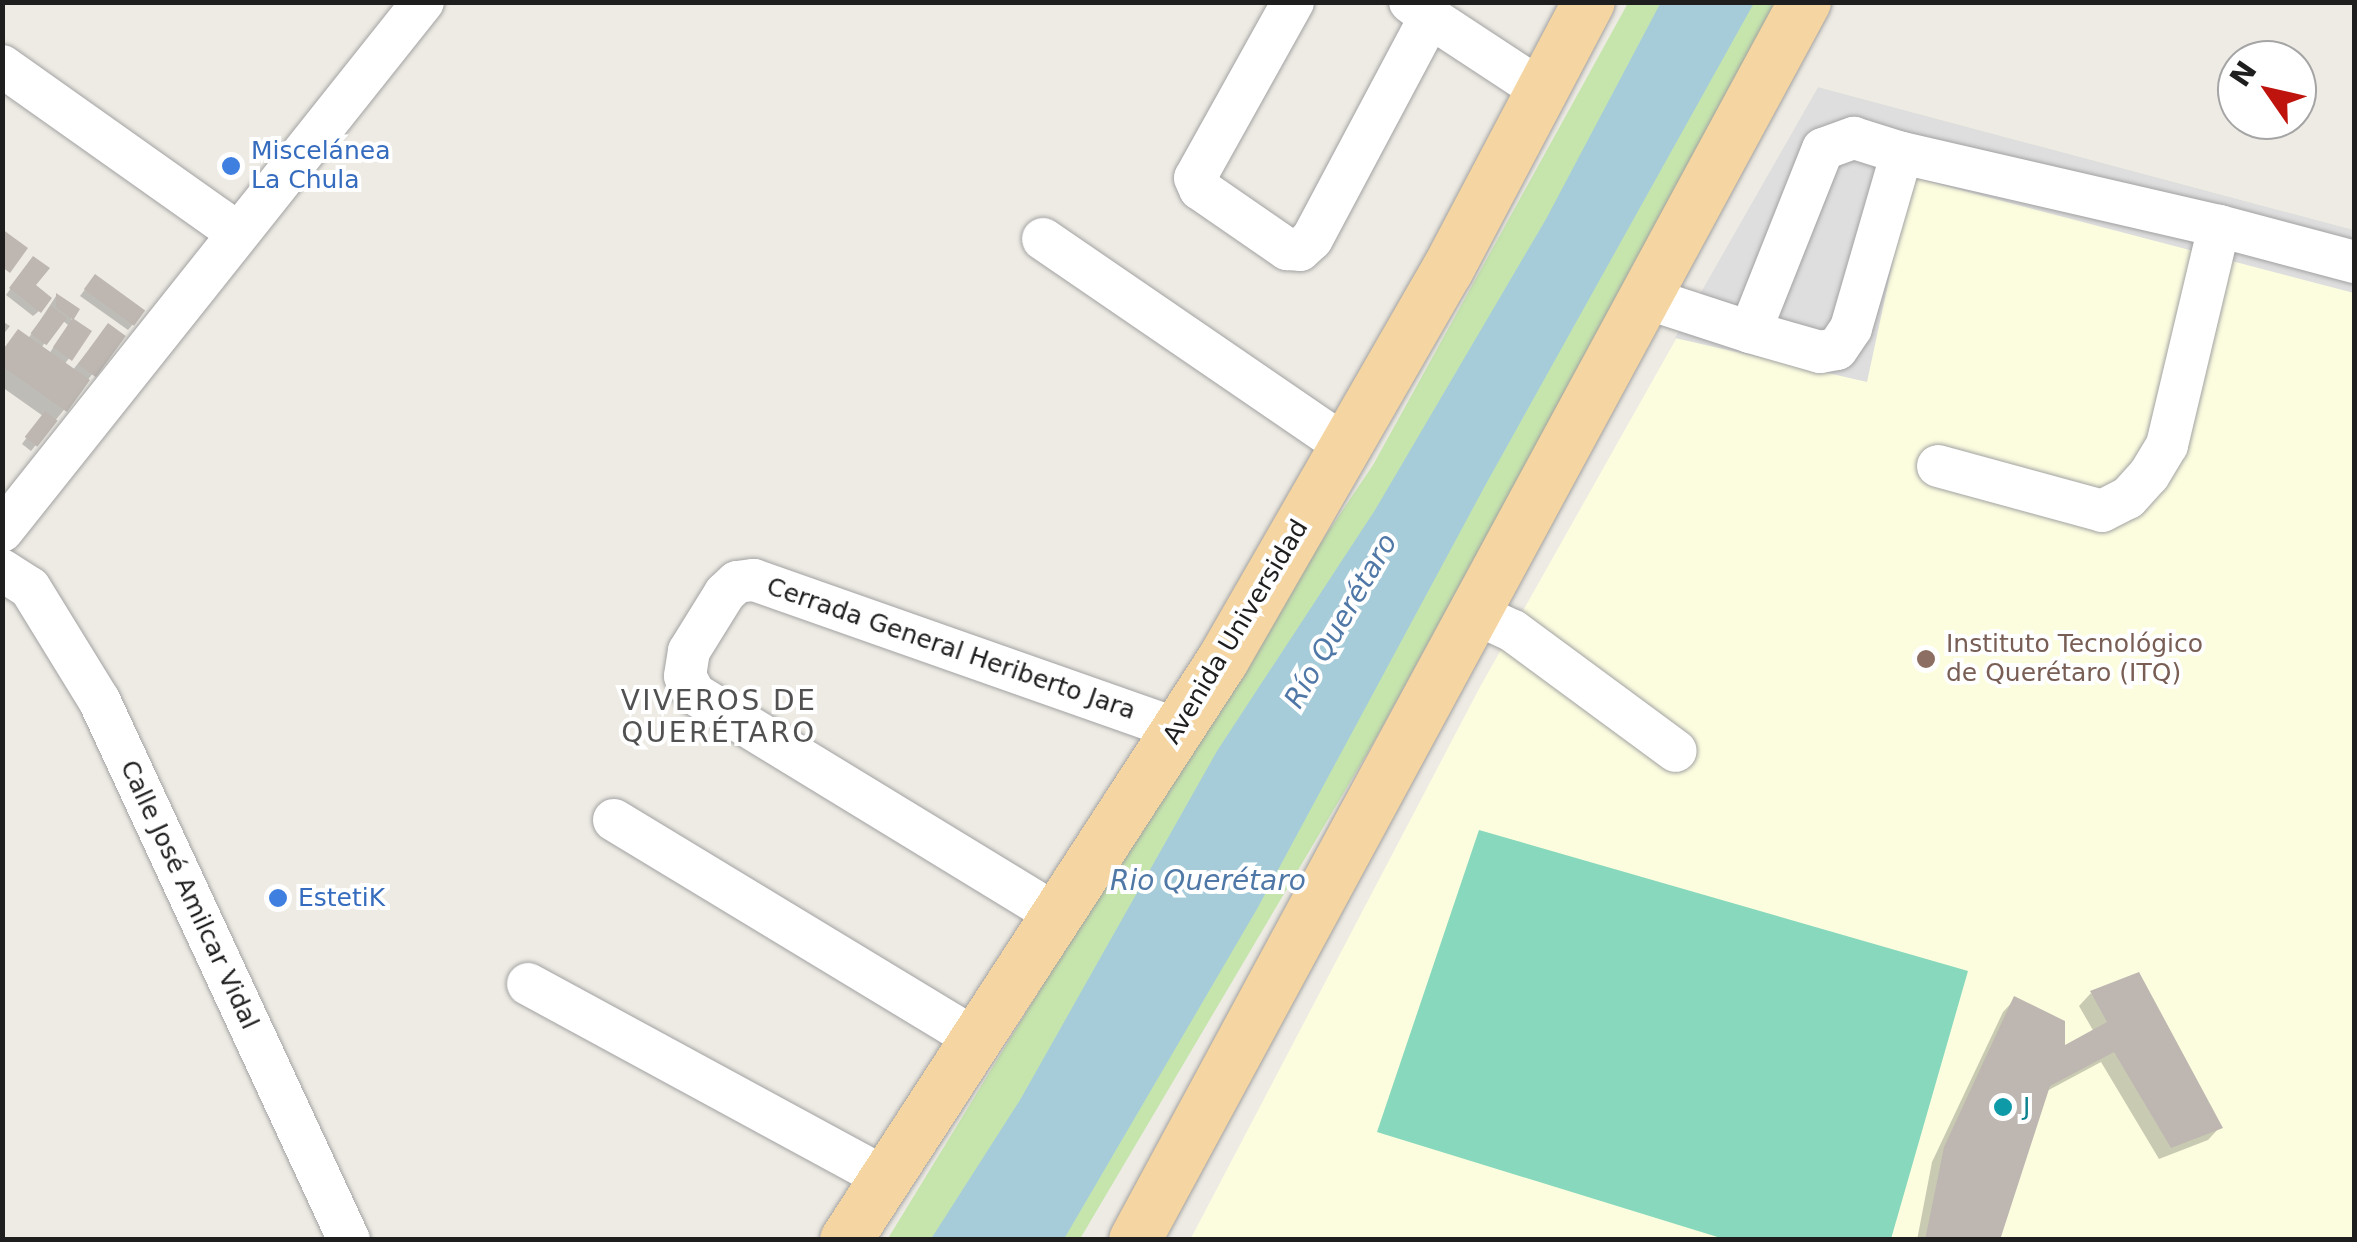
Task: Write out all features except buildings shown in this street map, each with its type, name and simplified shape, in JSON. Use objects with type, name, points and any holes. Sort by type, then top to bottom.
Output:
[{"type":"main road","name":"Avenida Universidad","points":[[846,1240],[1178,728],[1347,448],[1590,2]]},
{"type":"main road","points":[[1135,1240],[1805,2]]},
{"type":"street","points":[[2,532],[422,2]]},
{"type":"street","points":[[1294,2],[1195,178],[1200,189],[1288,248],[1300,250],[1312,239],[1420,10],[1544,92]]},
{"type":"street","points":[[2,66],[238,232]]},
{"type":"street","points":[[1750,332],[1823,150],[1854,138],[1902,154],[2219,226],[2354,262]]},
{"type":"street","points":[[1646,298],[1820,352],[1838,348],[1851,328],[1902,154]]},
{"type":"street","points":[[1938,466],[2102,511],[2128,498],[2150,475],[2166,445],[2219,226]]},
{"type":"street","points":[[1043,239],[1347,448]]},
{"type":"street","name":"Calle José Amilcar Vidal","points":[[2,570],[30,588],[99,700],[349,1240]]},
{"type":"street","name":"Cerrada General Heriberto Jara","points":[[1057,914],[694,693],[685,676],[689,651],[726,593],[737,582],[754,580],[1178,728]]},
{"type":"street","name":"Calle José Amilcar Vidal","points":[[2,586],[82,723],[334,1240]]},
{"type":"street","points":[[1474,613],[1544,652],[1676,751]]},
{"type":"street","points":[[614,820],[976,1039]]},
{"type":"street","points":[[528,984],[886,1178]]},
{"type":"shaded area","name":"Instituto Tecnológico de Querétaro (ITQ)","points":[[1818,87],[2354,230],[2354,1239],[1190,1240],[1480,687]]},
{"type":"shaded area","points":[[1818,87],[2354,230],[2354,293],[1911,177],[1867,382],[1675,338]]},
{"type":"green space","name":"Rio Querétaro","points":[[1628,3],[1779,3],[1375,740],[1080,1239],[887,1240],[1238,666],[1373,465]]},
{"type":"green space","points":[[1479,830],[1968,971],[1891,1239],[1724,1239],[1377,1132]]},
{"type":"water","name":"Rio Querétaro","points":[[1661,2],[1754,3],[1486,484],[1257,909],[1064,1239],[931,1239],[1020,1100],[1217,751],[1375,510],[1546,219]]},
{"type":"place","name":"Miscelánea La Chula","points":[[231,166]]},
{"type":"place","name":"Instituto Tecnológico de Querétaro (ITQ)","points":[[1926,659]]},
{"type":"place","name":"EstetiK","points":[[278,898]]},
{"type":"place","name":"J","points":[[2003,1107]]},
{"type":"district","name":"VIVEROS DE QUERÉTARO","points":[[719,717]]},
{"type":"water label","name":"Río Querétaro","points":[[1341,621]]}]
